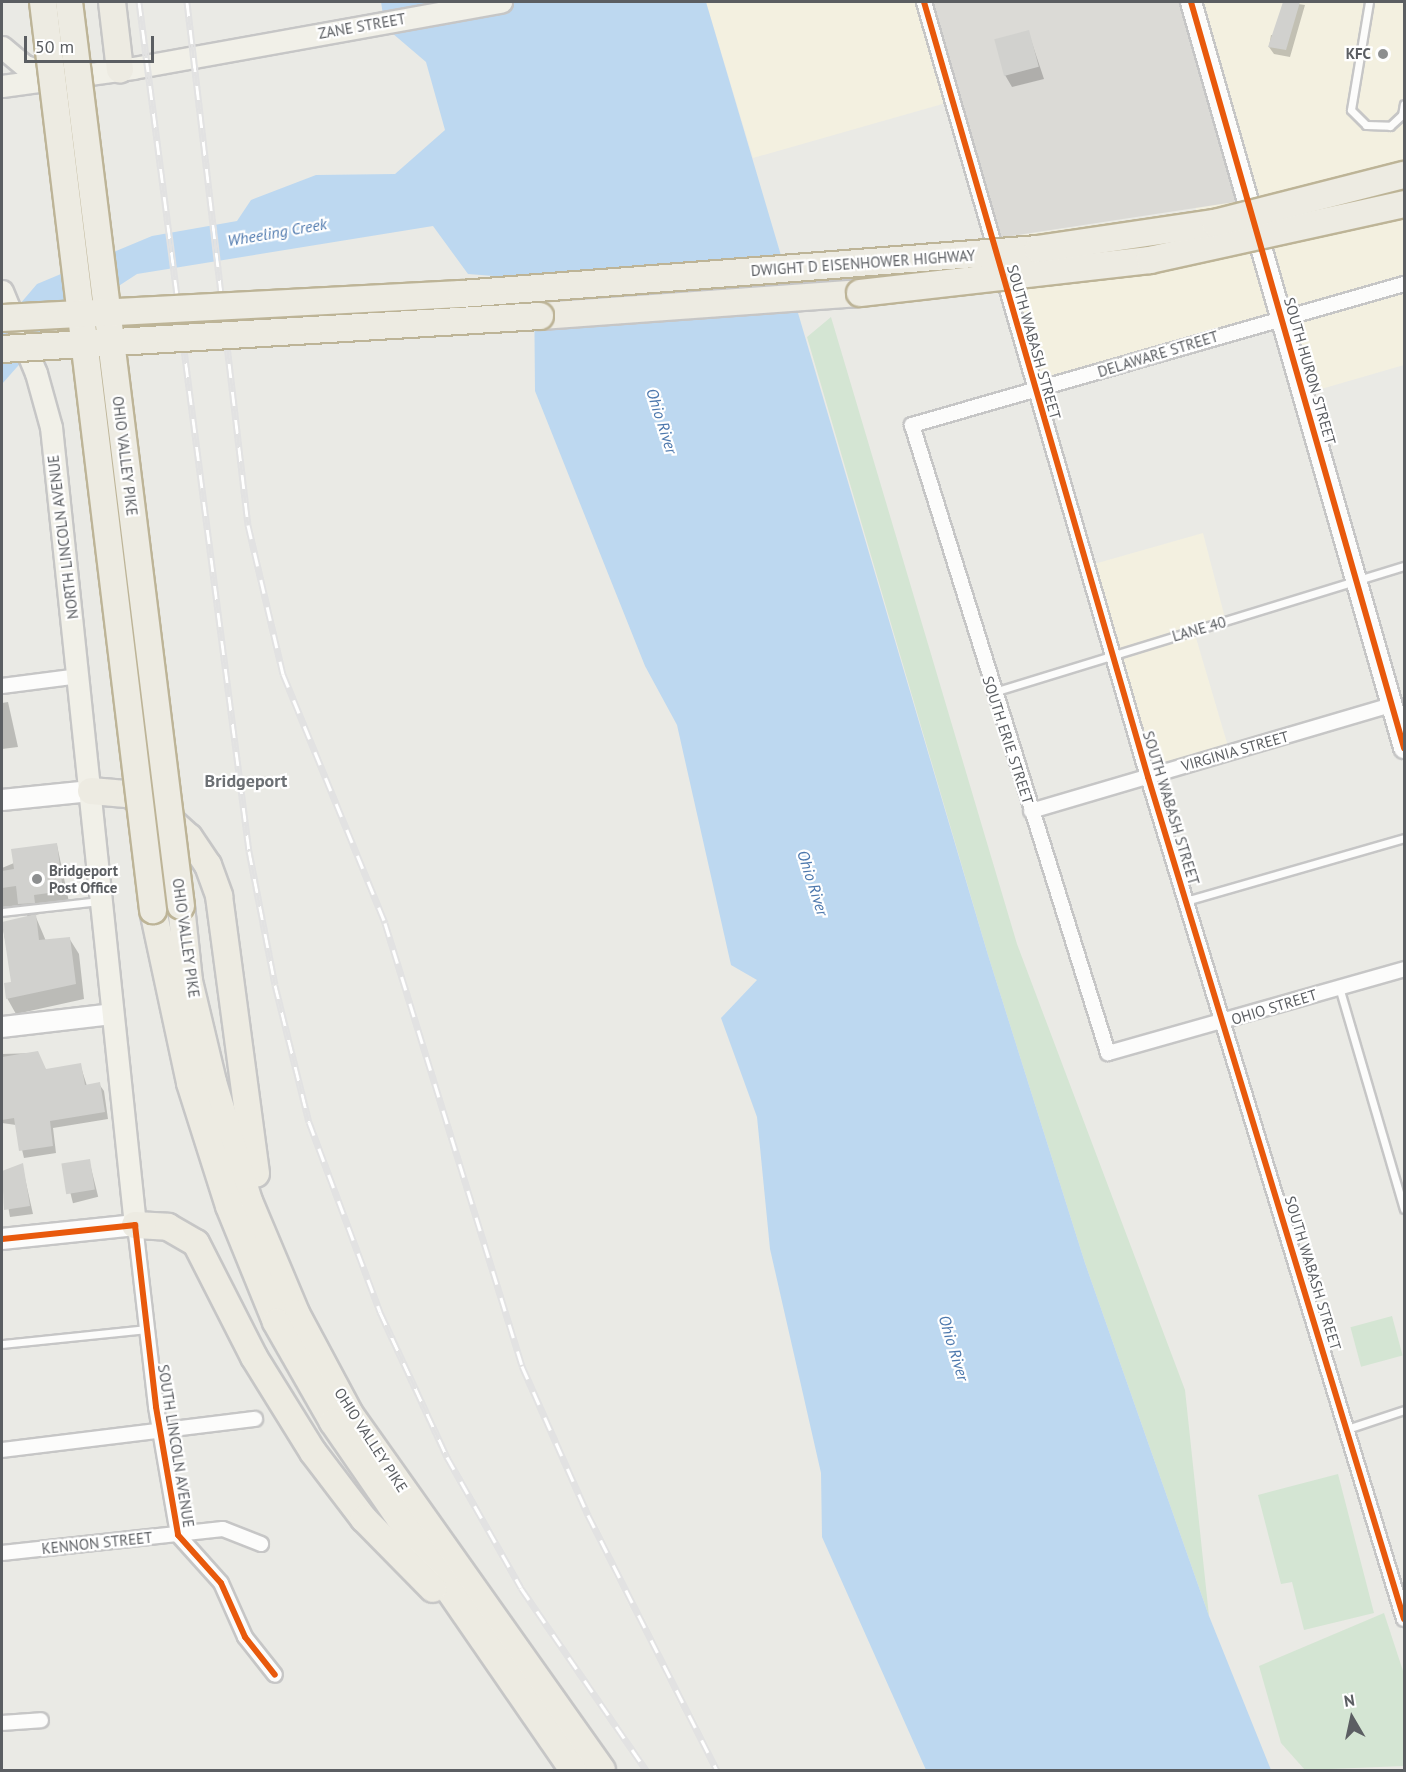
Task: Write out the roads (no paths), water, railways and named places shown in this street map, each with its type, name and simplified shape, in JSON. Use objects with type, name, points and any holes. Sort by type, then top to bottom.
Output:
[{"type":"highway","name":"OHIO VALLEY PIKE","points":[[43,2],[153,910],[190,1083],[229,1206],[276,1322],[333,1422],[573,1770]]},
{"type":"highway","name":"OHIO VALLEY PIKE","points":[[69,2],[189,981],[213,1082],[249,1201],[296,1313],[350,1414],[602,1770]]},
{"type":"highway","points":[[112,2],[120,70]]},
{"type":"highway","name":"DWIGHT D EISENHOWER HIGHWAY","points":[[2,318],[531,290],[1038,249],[1215,223],[1404,176]]},
{"type":"highway","name":"DWIGHT D EISENHOWER HIGHWAY","points":[[2,349],[540,316],[860,293],[1150,260],[1404,204]]},
{"type":"highway","points":[[91,790],[129,794],[162,813],[189,837],[214,880],[250,1148],[266,1221],[296,1313]]},
{"type":"highway","points":[[135,1225],[168,1227],[196,1243],[254,1357],[313,1452],[364,1520],[481,1637]]},
{"type":"main road","name":"ZANE STREET","points":[[2,86],[57,76],[120,70],[501,2]]},
{"type":"main road","points":[[2,47],[25,66],[57,76]]},
{"type":"main road","name":"NORTH LINCOLN AVENUE","points":[[2,291],[42,392],[79,676],[91,790]]},
{"type":"main road","name":"SOUTH LINCOLN AVENUE","points":[[91,790],[135,1225]]},
{"type":"street","name":"SOUTH WABASH STREET","points":[[924,2],[1148,777],[1225,1022],[1404,1619]]},
{"type":"street","name":"SOUTH HURON STREET","points":[[1191,2],[1357,581],[1398,703],[1404,748]]},
{"type":"street","name":"DELAWARE STREET","points":[[912,425],[1036,393],[1282,318],[1404,284]]},
{"type":"street","name":"SOUTH ERIE STREET","points":[[912,425],[993,693],[1108,1053]]},
{"type":"street","points":[[2,686],[79,676]]},
{"type":"street","name":"VIRGINIA STREET","points":[[1031,811],[1398,703]]},
{"type":"street","points":[[2,800],[91,790]]},
{"type":"street","name":"OHIO STREET","points":[[1108,1053],[1225,1022],[1404,969]]},
{"type":"street","points":[[2,1027],[112,1014]]},
{"type":"street","points":[[2,1239],[135,1225]]},
{"type":"street","name":"SOUTH LINCOLN AVENUE","points":[[135,1225],[160,1430],[178,1535],[221,1583],[245,1637],[275,1675]]},
{"type":"street","points":[[2,1450],[255,1419]]},
{"type":"street","name":"KENNON STREET","points":[[2,1553],[222,1529],[261,1544]]},
{"type":"street","points":[[2,1723],[41,1720]]},
{"type":"lane","points":[[1370,2],[1351,110],[1359,122],[1378,127],[1390,126],[1403,115],[1404,104]]},
{"type":"lane","name":"LANE 40","points":[[993,693],[1113,654],[1404,566]]},
{"type":"lane","points":[[1186,901],[1404,838]]},
{"type":"lane","points":[[2,912],[102,901]]},
{"type":"lane","points":[[1340,987],[1404,1209]]},
{"type":"lane","points":[[2,1344],[146,1329]]},
{"type":"lane","points":[[1347,1429],[1404,1410]]},
{"type":"water","points":[[381,2],[706,2],[988,955],[1085,1263],[1209,1616],[1271,1770],[926,1770],[822,1537],[821,1473],[770,1249],[757,1117],[721,1018],[757,980],[731,965],[677,725],[645,666],[535,391],[534,279],[468,274],[433,226],[137,274],[48,332],[2,384],[2,325],[37,284],[152,236],[237,221],[251,200],[316,175],[395,174],[445,130],[426,62],[385,27]]},
{"type":"railway","points":[[139,2],[249,851],[275,985],[309,1122],[380,1312],[447,1457],[521,1588],[646,1770]]},
{"type":"railway","points":[[187,2],[248,525],[283,674],[385,923],[522,1366],[588,1515],[717,1770]]},
{"type":"place","name":"KFC","points":[[1383,54]]},
{"type":"place","name":"Bridgeport Post Office","points":[[37,879]]},
{"type":"district","name":"Bridgeport","points":[[246,781]]},
{"type":"water label","name":"Wheeling Creek","points":[[277,232]]},
{"type":"water label","name":"Ohio River","points":[[662,421]]},
{"type":"water label","name":"Ohio River","points":[[813,883]]},
{"type":"water label","name":"Ohio River","points":[[954,1348]]}]
